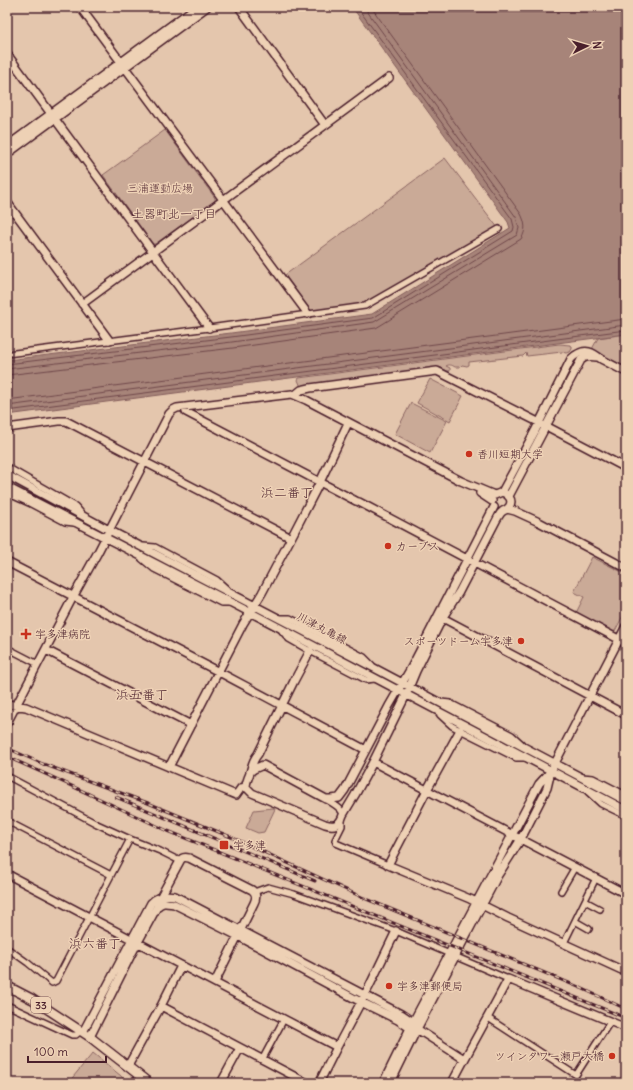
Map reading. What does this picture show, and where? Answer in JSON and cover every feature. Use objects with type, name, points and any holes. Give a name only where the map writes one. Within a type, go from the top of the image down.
[{"type":"main road","name":"33","points":[[7,986],[32,999],[90,1036],[148,1083]]},
{"type":"street","points":[[80,7],[308,314]]},
{"type":"street","points":[[123,65],[196,7]]},
{"type":"street","points":[[7,146],[207,7]]},
{"type":"street","points":[[238,7],[325,125]]},
{"type":"street","points":[[7,54],[209,328]]},
{"type":"street","points":[[82,304],[389,78]]},
{"type":"street","points":[[7,154],[52,116]]},
{"type":"street","points":[[7,202],[109,340]]},
{"type":"street","points":[[7,354],[365,306],[499,229]]},
{"type":"street","points":[[326,799],[339,798],[343,794],[402,682],[497,518],[507,505],[571,359],[581,352],[592,353],[626,372]]},
{"type":"street","points":[[471,562],[496,499],[543,425],[579,363],[585,357],[590,356],[599,358]]},
{"type":"street","points":[[571,359],[579,363]]},
{"type":"street","points":[[294,395],[301,390],[310,388],[437,371],[626,468]]},
{"type":"street","points":[[7,723],[169,414],[177,408],[289,394],[294,395],[461,481],[484,491],[496,499],[498,510],[507,505]]},
{"type":"street","points":[[185,407],[186,412],[623,641]]},
{"type":"street","points":[[7,428],[66,421],[144,463],[291,538]]},
{"type":"street","points":[[169,767],[218,672],[291,538],[348,423]]},
{"type":"street","points":[[7,467],[75,506],[84,516]]},
{"type":"street","name":"川津丸亀線","points":[[7,474],[109,530],[402,682],[626,801]]},
{"type":"street","name":"川津丸亀線","points":[[7,487],[626,810]]},
{"type":"street","points":[[7,493],[65,522],[81,525]]},
{"type":"street","points":[[496,499],[504,493],[507,505],[515,511],[626,568]]},
{"type":"street","points":[[7,562],[366,750]]},
{"type":"street","points":[[310,651],[251,766],[246,781],[246,787],[252,793],[324,824],[334,826],[343,816],[356,795],[373,762],[406,695],[441,616]]},
{"type":"street","points":[[441,616],[453,624],[626,715]]},
{"type":"street","points":[[480,904],[512,834],[539,784],[551,771],[590,696],[623,641],[626,626]]},
{"type":"street","points":[[279,628],[289,639],[310,651],[366,680],[375,679]]},
{"type":"street","points":[[7,648],[38,664]]},
{"type":"street","points":[[46,650],[191,726]]},
{"type":"street","points":[[7,704],[26,707],[236,795],[241,788],[246,787]]},
{"type":"street","points":[[438,712],[452,726],[516,758],[527,758]]},
{"type":"street","points":[[388,865],[460,730]]},
{"type":"street","points":[[258,754],[263,765],[326,799],[343,811],[342,826],[335,840],[336,844],[480,904],[626,972]]},
{"type":"street","points":[[373,762],[626,894]]},
{"type":"street","points":[[250,772],[263,765]]},
{"type":"street","points":[[382,1083],[480,904],[520,839],[547,788],[551,771]]},
{"type":"street","points":[[7,776],[97,824],[180,861]]},
{"type":"street","points":[[579,777],[593,778],[626,795]]},
{"type":"street","points":[[583,788],[601,804],[626,816]]},
{"type":"street","points":[[7,820],[111,875]]},
{"type":"street","points":[[7,948],[52,983],[56,981],[130,839]]},
{"type":"street","points":[[161,900],[180,861],[185,857],[252,890],[256,895],[255,900],[215,982]]},
{"type":"street","points":[[561,891],[574,867]]},
{"type":"street","points":[[7,874],[337,1047]]},
{"type":"street","points":[[564,943],[596,878]]},
{"type":"street","points":[[254,892],[272,887],[396,931],[626,1028]]},
{"type":"street","points":[[90,1036],[151,904],[158,897],[161,900],[174,904],[239,933],[363,999],[401,1014],[413,1026],[464,1059]]},
{"type":"street","points":[[585,901],[600,909]]},
{"type":"street","points":[[575,921],[589,928]]},
{"type":"street","points":[[319,1083],[363,999],[396,931]]},
{"type":"street","points":[[7,1005],[72,1035],[76,1035],[82,1031],[135,941]]},
{"type":"street","points":[[128,1066],[181,966]]},
{"type":"street","points":[[452,1083],[508,979]]},
{"type":"street","points":[[161,1006],[307,1083]]},
{"type":"street","points":[[488,1018],[576,1075],[610,1022]]},
{"type":"street","points":[[262,1060],[284,1019]]},
{"type":"street","points":[[391,1081],[413,1026]]},
{"type":"street","points":[[221,1083],[240,1048]]},
{"type":"street","points":[[378,1083],[386,1075]]},
{"type":"green space","name":"三浦運動広場","points":[[165,130],[215,198],[215,201],[153,244],[103,175]]},
{"type":"green space","points":[[445,158],[498,228],[364,304],[311,311],[285,275]]},
{"type":"green space","points":[[626,334],[626,367],[592,349],[598,338]]},
{"type":"green space","points":[[559,344],[570,345],[572,346],[572,349],[570,352],[566,353],[562,352],[527,356],[526,353],[523,356],[469,362],[469,365],[467,366],[446,366],[450,368],[450,371],[442,368],[436,368],[301,387],[298,380],[299,378]]},
{"type":"green space","points":[[430,379],[463,396],[450,421],[417,403]]},
{"type":"green space","points":[[411,403],[447,421],[430,453],[395,434]]},
{"type":"green space","points":[[592,557],[626,574],[626,610],[615,631],[612,632],[576,613],[584,597],[574,592]]},
{"type":"green space","points":[[275,809],[264,832],[258,833],[246,828],[254,810]]},
{"type":"green space","points":[[93,1053],[121,1076],[127,1083],[68,1083]]},
{"type":"water","points":[[352,7],[626,7],[626,334],[7,415],[7,360],[231,333],[372,314],[510,228],[508,222]]},
{"type":"railway","points":[[7,748],[43,764],[148,803],[231,837],[364,898],[581,988],[626,1009]]},
{"type":"railway","points":[[7,757],[168,831],[626,1018]]},
{"type":"railway","points":[[116,797],[315,881]]},
{"type":"place","name":"香川短期大学","points":[[469,454]]},
{"type":"place","name":"カーブス","points":[[388,546]]},
{"type":"place","name":"宇多津病院","points":[[26,634]]},
{"type":"place","name":"スポーツドーム宇多津","points":[[521,641]]},
{"type":"place","name":"宇多津","points":[[224,845]]},
{"type":"place","name":"宇多津郵便局","points":[[389,986]]},
{"type":"place","name":"ツインタワー瀬戸大橋","points":[[612,1056]]},
{"type":"district","name":"土器町北一丁目","points":[[174,213]]},
{"type":"district","name":"浜二番丁","points":[[287,492]]},
{"type":"district","name":"浜五番丁","points":[[142,694]]},
{"type":"district","name":"浜六番丁","points":[[95,943]]}]
